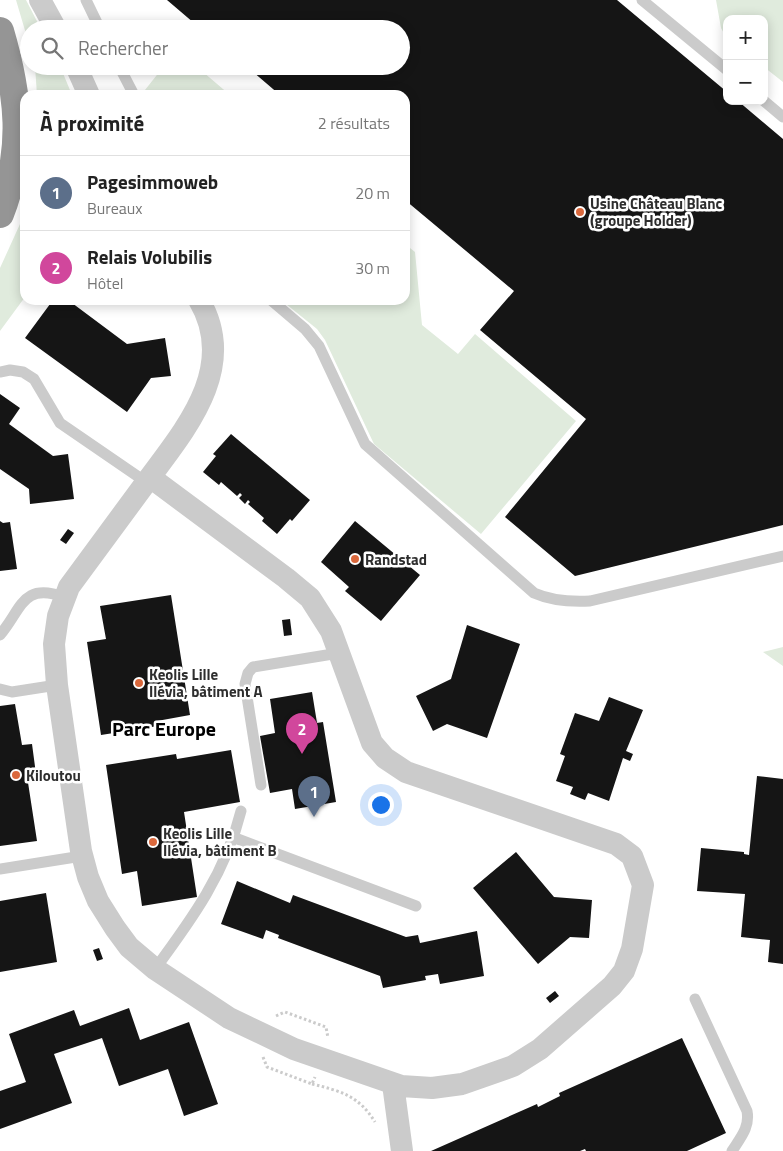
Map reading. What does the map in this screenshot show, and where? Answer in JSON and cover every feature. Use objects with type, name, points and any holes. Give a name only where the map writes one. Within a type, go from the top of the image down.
[{"type":"highway","points":[[0,31],[13,79],[18,120],[15,159],[0,214]]},
{"type":"street","points":[[40,0],[51,20]]},
{"type":"street","points":[[80,75],[87,90]]},
{"type":"street","points":[[148,479],[271,566],[310,598],[326,621],[372,743],[392,764],[406,772],[616,844],[632,856],[643,885],[632,949],[624,971],[612,986],[540,1049],[513,1066],[462,1084],[432,1088],[393,1084],[322,1059],[266,1036],[214,1009],[155,969],[129,947],[110,921],[92,889],[82,856],[57,685],[55,630],[64,597],[84,563],[190,422],[207,386],[211,371],[211,341],[205,310],[202,305]]},
{"type":"street","points":[[393,1084],[402,1151]]},
{"type":"lane","points":[[86,0],[96,20]]},
{"type":"lane","points":[[642,0],[723,67]]},
{"type":"lane","points":[[124,75],[131,90]]},
{"type":"lane","points":[[768,104],[783,117]]},
{"type":"lane","points":[[277,305],[305,329],[319,346],[365,444],[534,593],[544,598],[562,601],[590,601],[783,556]]},
{"type":"lane","points":[[0,372],[10,370],[23,372],[34,379],[60,423],[148,479]]},
{"type":"lane","points":[[0,635],[17,607],[26,598],[38,592],[51,592],[64,597]]},
{"type":"lane","points":[[261,785],[245,684],[248,673],[253,667],[339,653]]},
{"type":"lane","points":[[0,689],[12,692],[57,685]]},
{"type":"lane","points":[[155,969],[202,905],[235,838],[241,811]]},
{"type":"lane","points":[[235,838],[416,906]]},
{"type":"lane","points":[[0,869],[82,856]]},
{"type":"lane","points":[[695,999],[747,1111],[749,1122],[744,1134],[732,1151]]},
{"type":"path","points":[[312,1084],[328,1040],[326,1027],[285,1012],[272,1017],[262,1053],[263,1061],[267,1067],[312,1084],[335,1089],[358,1100],[376,1124]]},
{"type":"green space","points":[[16,0],[26,0],[36,20],[22,20]]},
{"type":"green space","points":[[716,0],[783,0],[783,82],[768,70],[768,15],[723,15],[723,32]]},
{"type":"green space","points":[[36,75],[64,75],[70,90],[37,90]]},
{"type":"green space","points":[[157,75],[207,75],[224,90],[145,90]]},
{"type":"green space","points":[[20,224],[20,304],[0,331],[0,268]]},
{"type":"green space","points":[[410,248],[415,252],[422,325],[458,354],[475,334],[576,421],[481,534],[374,444],[325,340],[317,329],[287,305],[410,305]]},
{"type":"green space","points":[[783,647],[783,666],[763,652]]},
{"type":"building","name":"Usine Château Blanc (groupe Holder)","points":[[167,0],[617,0],[723,89],[723,105],[743,105],[783,139],[783,525],[575,576],[505,517],[586,419],[480,330],[514,291],[410,204],[410,90],[274,90],[257,75],[410,75],[410,20],[190,20]]},
{"type":"building","points":[[49,305],[75,305],[127,344],[165,338],[171,376],[151,378],[127,412],[25,338]]},
{"type":"building","points":[[0,394],[20,408],[9,424],[53,456],[68,454],[74,499],[30,504],[29,489],[0,469]]},
{"type":"building","points":[[231,434],[310,500],[292,521],[290,519],[277,534],[262,521],[264,518],[248,504],[250,502],[248,500],[245,504],[239,498],[242,495],[240,493],[237,496],[221,482],[219,485],[203,472],[216,456],[213,454]]},
{"type":"building","points":[[0,521],[3,523],[10,522],[17,569],[0,571]]},
{"type":"building","points":[[355,521],[420,575],[381,621],[345,591],[349,587],[321,562]]},
{"type":"building","points":[[68,529],[74,533],[66,544],[60,540]]},
{"type":"building","name":"Keolis Lille Ilévia, bâtiment A","points":[[171,595],[190,715],[157,721],[158,726],[101,735],[87,642],[106,639],[100,606]]},
{"type":"building","points":[[290,619],[292,635],[284,636],[282,620]]},
{"type":"building","points":[[467,625],[520,644],[487,738],[447,724],[433,731],[416,696],[451,679]]},
{"type":"building","points":[[312,692],[317,723],[323,722],[336,802],[295,809],[292,789],[270,793],[260,736],[275,733],[270,699]]},
{"type":"building","points":[[609,697],[643,710],[626,751],[633,754],[630,761],[623,758],[609,801],[588,793],[585,800],[570,794],[573,787],[556,781],[565,756],[560,754],[575,713],[599,721]]},
{"type":"building","name":"Kiloutou","points":[[15,704],[22,745],[32,744],[36,774],[27,776],[37,841],[0,846],[0,706]]},
{"type":"building","name":"Keolis Lille Ilévia, bâtiment B","points":[[231,750],[240,802],[184,812],[197,897],[142,906],[137,871],[122,874],[106,765],[176,754],[177,759]]},
{"type":"building","points":[[757,776],[783,779],[783,964],[768,962],[770,940],[741,937],[745,894],[697,891],[701,848],[744,852],[744,854],[749,855]]},
{"type":"building","points":[[516,852],[554,897],[592,900],[589,938],[570,937],[538,964],[473,888]]},
{"type":"building","points":[[237,881],[290,903],[293,895],[406,937],[418,935],[420,943],[477,931],[484,976],[440,984],[438,974],[425,976],[426,980],[383,988],[380,976],[278,938],[279,935],[266,930],[263,939],[221,924]]},
{"type":"building","points":[[46,893],[57,962],[0,972],[0,901]]},
{"type":"building","points":[[99,948],[103,959],[97,961],[93,950]]},
{"type":"building","points":[[555,991],[559,996],[550,1003],[546,998]]},
{"type":"building","points":[[129,1008],[140,1040],[189,1022],[218,1104],[184,1116],[168,1069],[119,1086],[102,1038],[54,1054],[72,1103],[0,1129],[0,1091],[26,1082],[9,1034],[74,1010],[80,1026]]},
{"type":"building","points":[[682,1038],[726,1133],[687,1151],[586,1151],[585,1149],[580,1151],[431,1151],[537,1104],[538,1107],[560,1096],[559,1093]]},
{"type":"place","name":"Usine Château Blanc (groupe Holder)","points":[[580,212]]},
{"type":"place","name":"Randstad","points":[[355,559]]},
{"type":"place","name":"Keolis Lille Ilévia, bâtiment A","points":[[139,683]]},
{"type":"place","name":"Relais Volubilis","points":[[302,754]]},
{"type":"place","name":"Kiloutou","points":[[16,775]]},
{"type":"place","name":"Pagesimmoweb","points":[[314,817]]},
{"type":"place","name":"Keolis Lille Ilévia, bâtiment B","points":[[153,842]]},
{"type":"district","name":"Parc Europe","points":[[164,728]]}]
